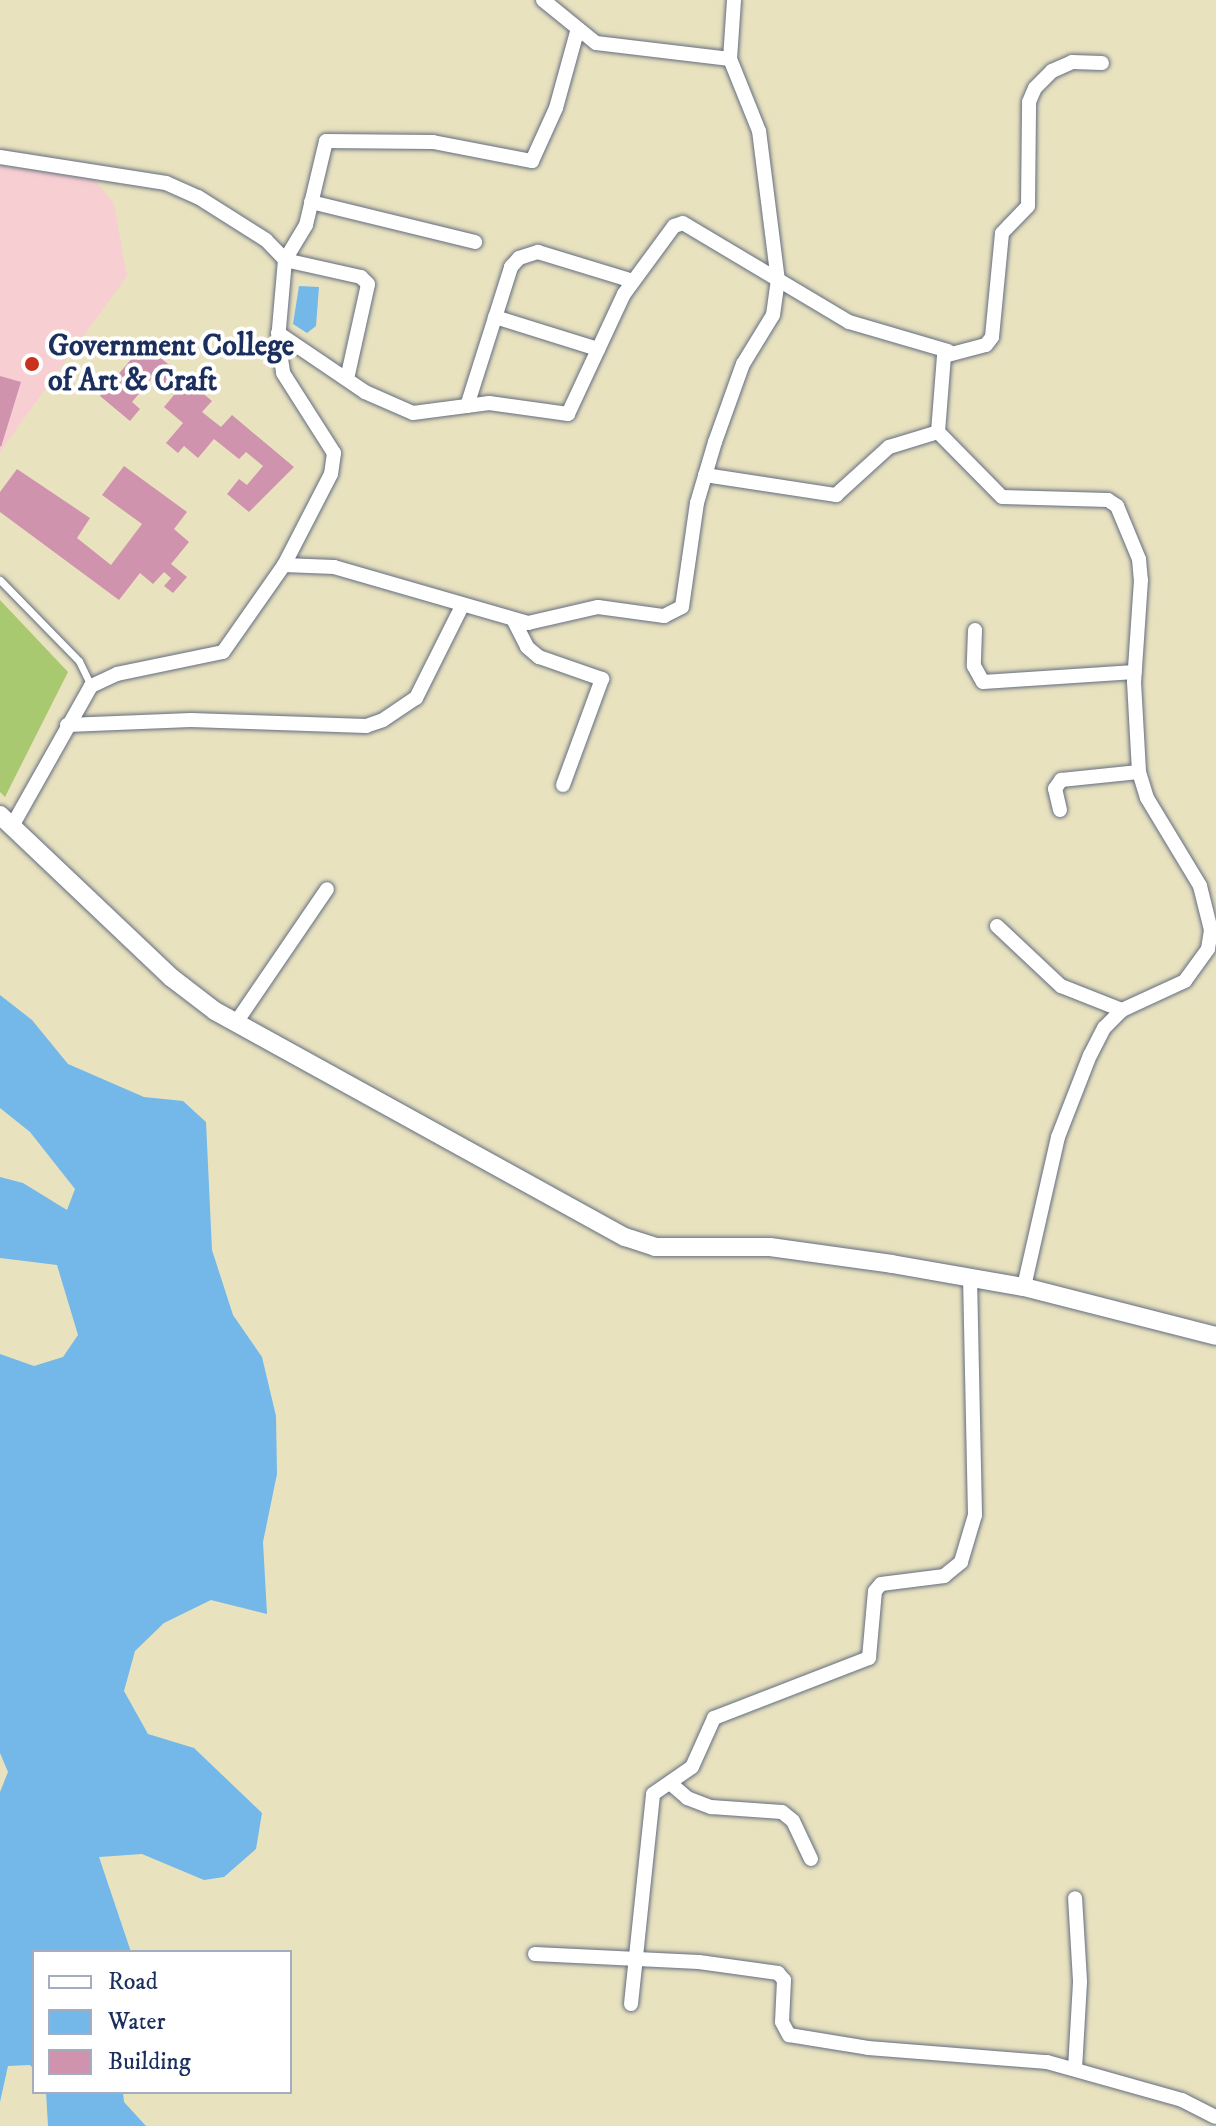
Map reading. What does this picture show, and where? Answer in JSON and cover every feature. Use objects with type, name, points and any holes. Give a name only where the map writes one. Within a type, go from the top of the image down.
[{"type":"street","points":[[543,0],[577,32],[613,47],[730,59]]},
{"type":"street","points":[[284,565],[334,567],[528,623],[598,607],[674,615],[682,607],[685,561],[705,475],[729,396],[773,315],[778,281],[759,131],[730,59],[734,0]]},
{"type":"street","points":[[577,32],[556,108],[532,161],[433,142],[333,140],[322,147],[306,225],[285,260],[278,333],[283,373],[290,390],[334,453],[331,474],[284,565],[223,652],[117,674],[91,686],[6,820],[172,978],[235,1024],[625,1237],[683,1250],[770,1247],[1024,1287],[1216,1336]]},
{"type":"street","points":[[278,333],[347,379],[413,413],[489,403],[568,414],[633,281],[683,223],[849,322],[948,351],[986,345],[992,337],[1002,233],[1028,206],[1029,102],[1035,88],[1052,71],[1072,62],[1102,63]]},
{"type":"street","points":[[0,157],[166,183],[241,222],[285,260],[361,277],[368,284],[347,379]]},
{"type":"street","points":[[311,202],[475,242]]},
{"type":"street","points":[[467,406],[511,267],[527,253],[633,281]]},
{"type":"street","points":[[495,317],[598,349]]},
{"type":"street","points":[[938,432],[948,351]]},
{"type":"street","points":[[705,475],[836,495],[889,447],[938,432]]},
{"type":"street","points":[[938,432],[1002,497],[1108,500],[1117,506],[1139,559],[1135,672],[1139,772],[1147,798],[1200,886],[1211,930],[1208,949],[1185,981],[1122,1010],[1090,1055],[1058,1137],[1024,1287]]},
{"type":"street","points":[[67,725],[191,720],[366,726],[383,720],[416,698],[462,606]]},
{"type":"street","points":[[514,621],[527,647],[539,657],[602,679],[563,785]]},
{"type":"street","points":[[975,630],[974,666],[983,682],[1135,672]]},
{"type":"street","points":[[1060,810],[1055,789],[1061,780],[1139,772]]},
{"type":"street","points":[[235,1024],[327,889]]},
{"type":"street","points":[[997,926],[1061,986],[1122,1010]]},
{"type":"street","points":[[631,2004],[648,1800],[692,1767],[714,1718],[869,1658],[875,1591],[881,1584],[944,1576],[961,1562],[975,1515],[970,1278]]},
{"type":"street","points":[[670,1783],[687,1798],[711,1807],[782,1812],[793,1821],[811,1859]]},
{"type":"street","points":[[1075,1898],[1080,1981],[1075,2069]]},
{"type":"street","points":[[535,1954],[636,1957],[783,1975],[782,2022],[789,2035],[868,2048],[999,2056],[1075,2069],[1182,2100],[1216,2116],[1210,2126]]},
{"type":"lane","points":[[0,580],[79,661],[91,686]]},
{"type":"shaded area","name":"Government College of Art & Craft","points":[[0,165],[95,180],[114,204],[127,276],[0,452]]},
{"type":"green space","points":[[0,600],[68,672],[5,797],[0,792]]},
{"type":"water","points":[[299,286],[319,287],[316,326],[307,333],[293,324]]},
{"type":"water","points":[[0,995],[32,1020],[68,1064],[144,1097],[183,1101],[206,1122],[212,1250],[233,1315],[262,1357],[276,1416],[277,1474],[263,1542],[267,1614],[211,1600],[164,1623],[135,1651],[124,1691],[148,1734],[194,1748],[262,1813],[256,1849],[224,1877],[204,1880],[142,1854],[99,1857],[130,1950],[32,1950],[32,2067],[8,2066],[0,2102],[0,1792],[8,1772],[0,1753],[0,1354],[34,1366],[63,1357],[78,1335],[57,1265],[0,1258],[0,1177],[23,1183],[67,1210],[75,1189],[30,1132],[0,1108]]},
{"type":"water","points":[[46,2094],[123,2094],[124,2102],[146,2126],[48,2126]]},
{"type":"building","points":[[144,344],[212,401],[202,412],[221,427],[232,415],[294,467],[249,512],[227,494],[239,479],[247,485],[263,466],[246,452],[239,459],[214,439],[198,458],[184,446],[178,453],[166,443],[183,423],[164,407],[174,395],[152,378],[132,402],[140,409],[130,421],[100,396]]},
{"type":"building","points":[[0,376],[21,382],[1,447],[0,446]]},
{"type":"building","points":[[124,466],[187,512],[174,529],[189,542],[171,564],[187,577],[173,593],[164,586],[171,578],[164,572],[153,584],[140,573],[119,600],[0,512],[0,492],[17,469],[90,518],[77,538],[111,565],[142,524],[102,495]]},
{"type":"place","name":"Government College of Art & Craft","points":[[32,364]]}]
